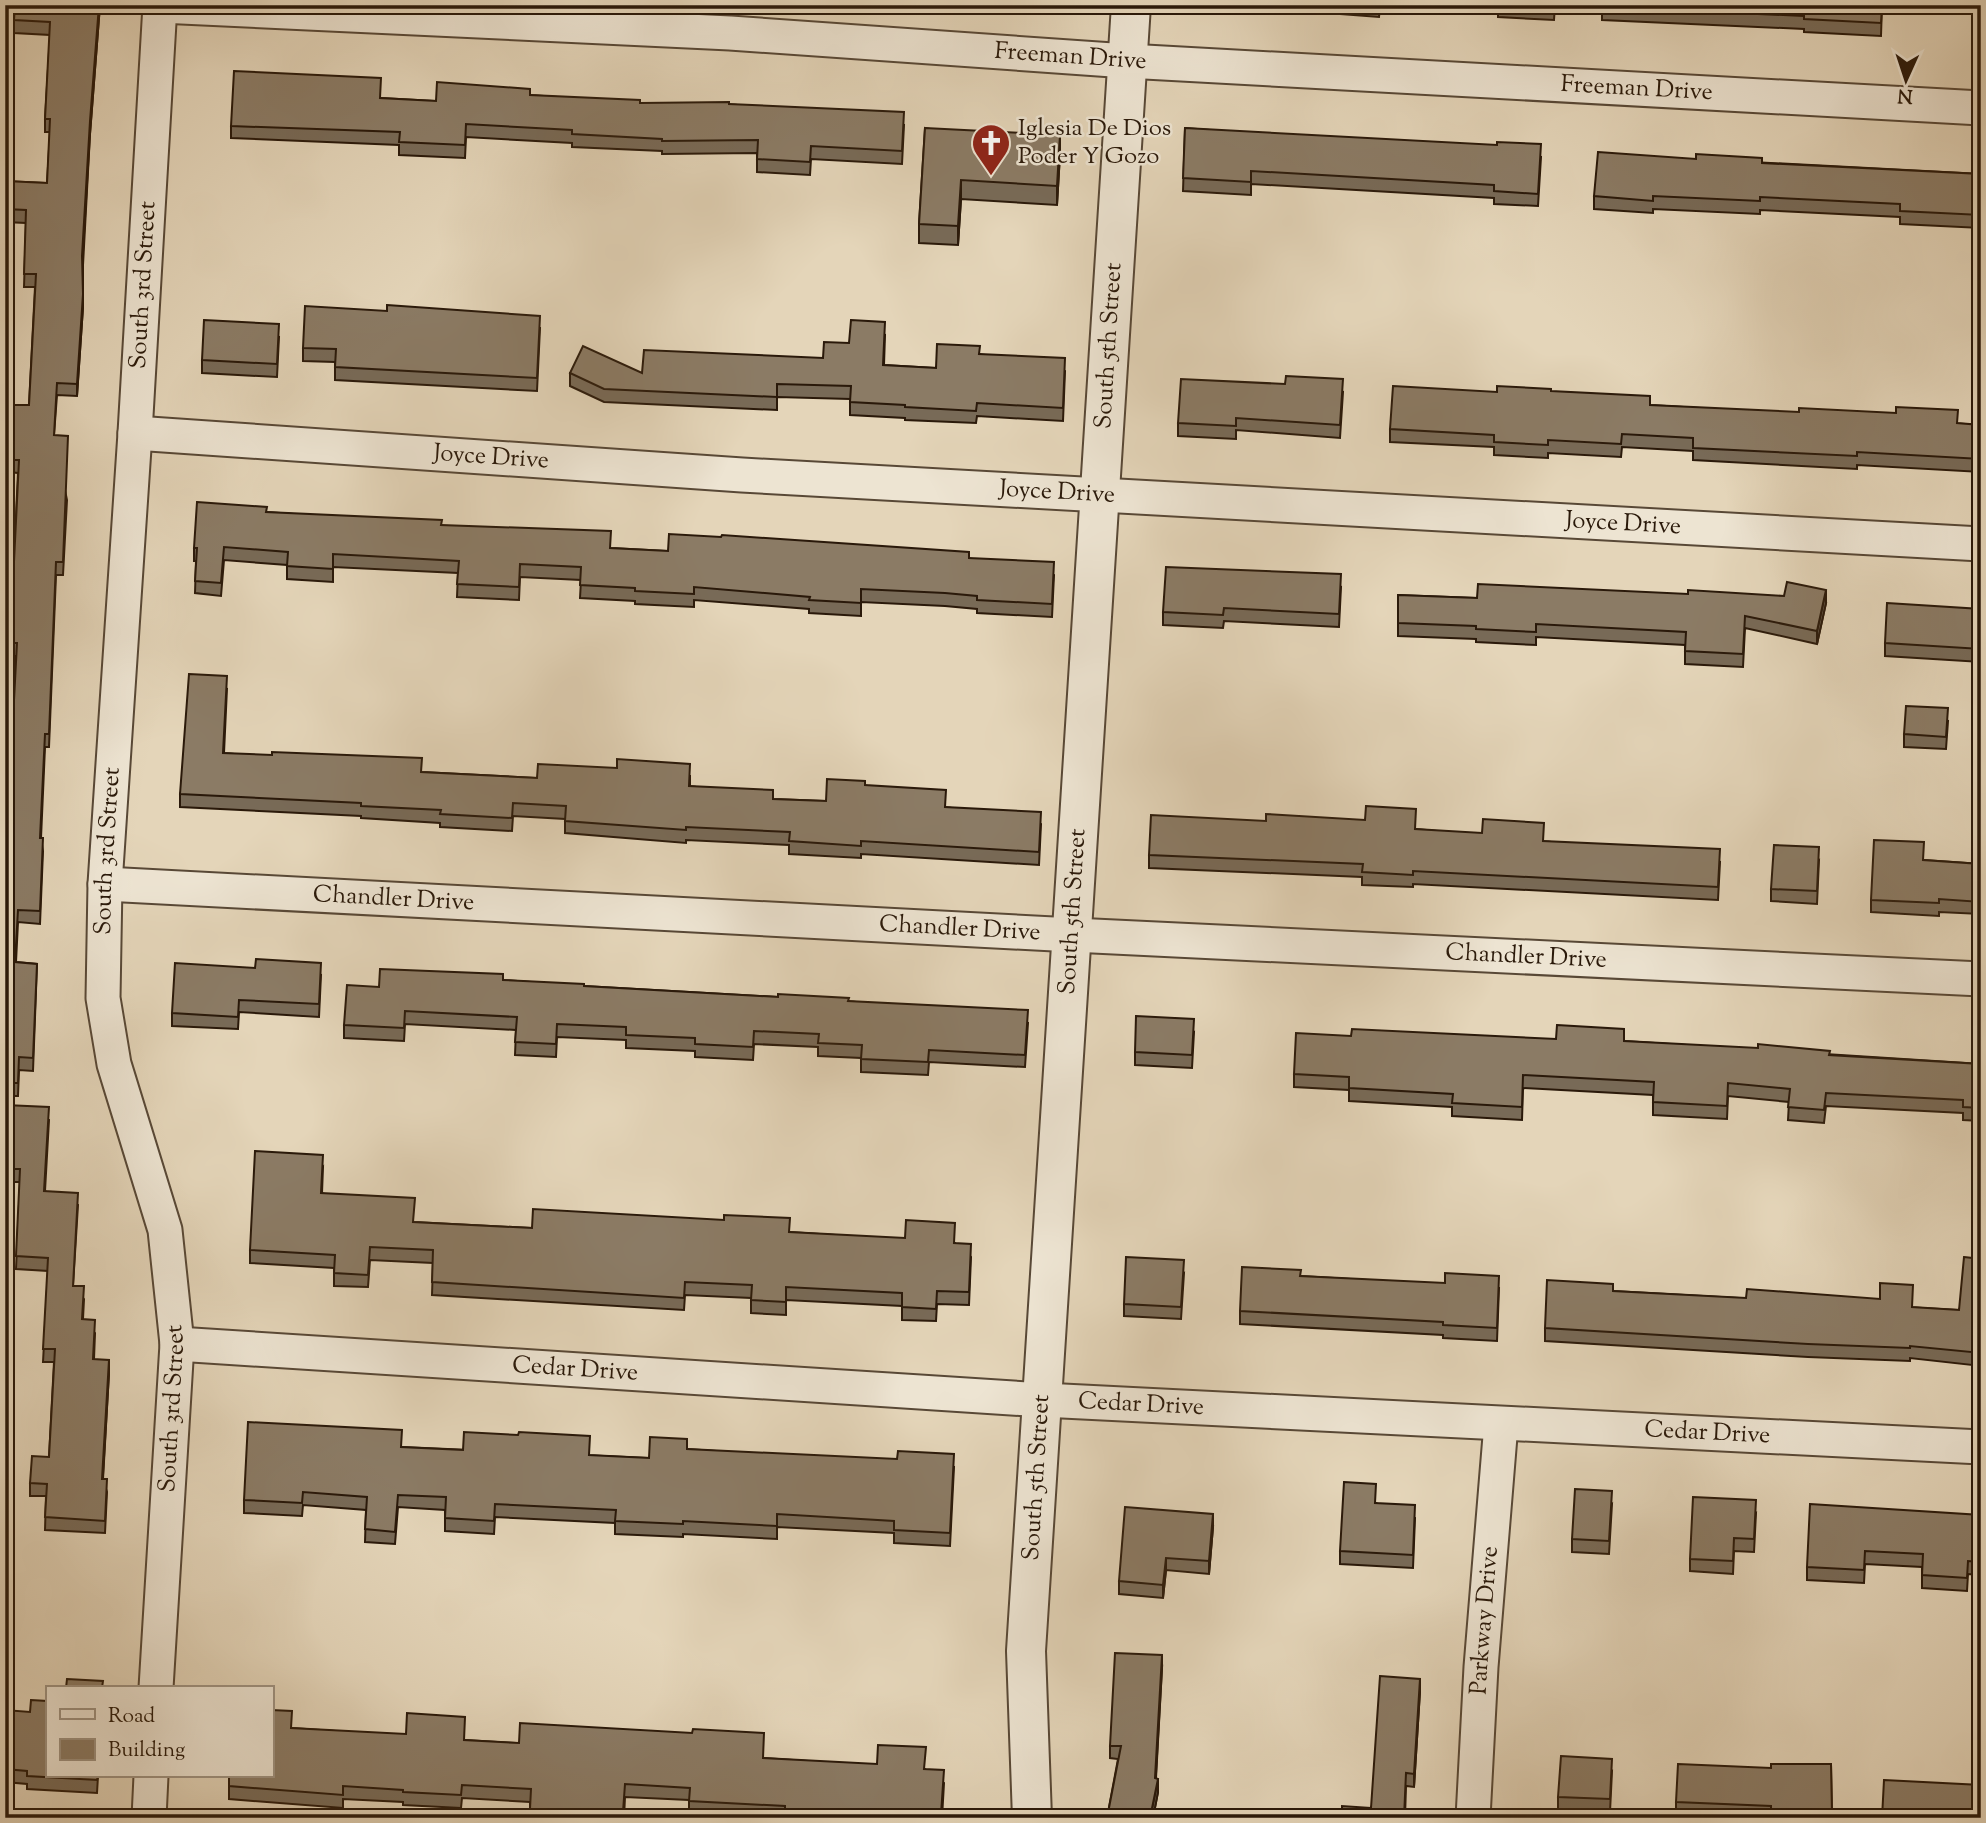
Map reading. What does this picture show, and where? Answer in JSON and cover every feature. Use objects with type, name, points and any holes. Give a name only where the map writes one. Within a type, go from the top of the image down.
[{"type":"street","name":"South 5th Street","points":[[1032,1818],[1026,1651],[1131,5]]},
{"type":"street","name":"Freeman Drive","points":[[160,6],[730,33],[1127,61],[1981,108]]},
{"type":"street","name":"South 3rd Street","points":[[156,1686],[177,1344],[165,1230],[114,1064],[103,998],[105,884],[160,6]]},
{"type":"street","name":"Joyce Drive","points":[[135,433],[742,475],[1981,544]]},
{"type":"street","name":"Chandler Drive","points":[[105,884],[1981,979]]},
{"type":"street","name":"Cedar Drive","points":[[177,1344],[1043,1400],[1981,1447]]},
{"type":"street","name":"Parkway Drive","points":[[1472,1818],[1481,1667],[1501,1424]]},
{"type":"street","points":[[149,1818],[151,1778]]},
{"type":"building","points":[[15,5],[99,5],[82,256],[83,294],[77,384],[57,383],[54,435],[68,436],[63,562],[56,562],[49,734],[45,734],[40,911],[18,910],[15,962],[37,964],[33,1058],[19,1057],[18,1083],[5,1083],[5,756],[11,757],[17,643],[5,643],[5,601],[12,602],[19,460],[8,460],[11,405],[29,405],[36,274],[24,274],[26,210],[5,209],[5,181],[47,183],[50,119],[45,119],[50,22],[14,20]]},
{"type":"building","points":[[1602,5],[1882,5],[1881,23]]},
{"type":"building","points":[[234,71],[381,78],[380,98],[436,101],[437,82],[530,89],[530,95],[640,100],[640,103],[729,102],[904,112],[902,151],[811,146],[810,162],[757,159],[758,140],[662,141],[572,134],[572,130],[466,124],[465,145],[399,142],[400,132],[231,126]]},
{"type":"building","name":"Iglesia De Dios Poder Y Gozo","points":[[925,128],[1060,135],[1057,186],[961,180],[958,226],[919,224]]},
{"type":"building","points":[[1185,128],[1497,145],[1497,142],[1541,144],[1538,194],[1494,191],[1494,185],[1251,171],[1251,182],[1183,178]]},
{"type":"building","points":[[1598,152],[1696,159],[1696,154],[1762,158],[1762,163],[1981,174],[1981,215],[1900,211],[1900,204],[1760,197],[1760,201],[1653,196],[1653,201],[1594,196]]},
{"type":"building","points":[[387,305],[540,316],[537,378],[335,367],[336,349],[303,348],[305,306],[387,311]]},
{"type":"building","points":[[204,320],[279,324],[277,364],[202,360]]},
{"type":"building","points":[[851,320],[885,322],[883,365],[936,368],[937,344],[980,346],[979,354],[1065,358],[1063,408],[977,403],[976,411],[850,402],[851,386],[777,384],[777,397],[604,389],[570,373],[583,346],[642,373],[644,350],[823,358],[824,342],[849,343]]},
{"type":"building","points":[[1286,376],[1343,379],[1340,425],[1236,418],[1236,426],[1178,423],[1181,379],[1285,384]]},
{"type":"building","points":[[1393,386],[1497,392],[1497,386],[1551,389],[1650,396],[1650,405],[1799,412],[1799,408],[1896,413],[1896,407],[1958,410],[1957,423],[1981,425],[1981,459],[1857,452],[1857,456],[1693,448],[1693,438],[1622,434],[1621,444],[1548,440],[1548,445],[1494,442],[1494,435],[1390,429]]},
{"type":"building","points":[[197,502],[267,507],[266,512],[442,520],[441,525],[611,531],[610,548],[668,551],[669,534],[722,535],[969,552],[969,558],[1054,562],[1052,604],[977,600],[977,596],[945,593],[861,589],[861,603],[694,587],[694,594],[635,591],[635,588],[580,585],[581,567],[520,564],[519,587],[457,584],[459,561],[333,554],[333,569],[287,566],[288,552],[224,547],[221,583],[195,581]]},
{"type":"building","points":[[1166,567],[1341,574],[1339,614],[1224,608],[1223,615],[1163,612]]},
{"type":"building","points":[[1787,582],[1826,590],[1817,631],[1745,616],[1743,654],[1685,651],[1686,632],[1536,624],[1536,632],[1398,623],[1398,595],[1477,598],[1478,584],[1688,594],[1688,590],[1784,596]]},
{"type":"building","points":[[1887,603],[1981,609],[1981,649],[1885,643]]},
{"type":"building","points":[[189,674],[227,676],[223,753],[272,755],[272,752],[422,758],[421,772],[537,778],[538,764],[617,768],[617,759],[690,764],[689,786],[773,790],[773,799],[826,801],[827,779],[865,781],[865,785],[946,790],[945,807],[1041,812],[1039,852],[861,841],[861,846],[789,841],[790,832],[686,827],[686,830],[565,821],[566,806],[513,803],[512,818],[440,814],[441,810],[361,806],[361,803],[180,794]]},
{"type":"building","points":[[1906,706],[1948,708],[1946,737],[1904,734]]},
{"type":"building","points":[[1366,806],[1416,809],[1415,829],[1482,833],[1483,819],[1544,823],[1543,841],[1720,849],[1718,887],[1413,871],[1413,875],[1362,872],[1363,864],[1149,855],[1151,815],[1266,821],[1266,814],[1365,820]]},
{"type":"building","points":[[1874,840],[1924,842],[1923,860],[1981,864],[1981,902],[1939,899],[1939,903],[1871,900]]},
{"type":"building","points":[[1774,845],[1819,847],[1817,891],[1771,889]]},
{"type":"building","points":[[256,959],[321,963],[319,1004],[239,1000],[238,1017],[172,1013],[175,963],[255,968]]},
{"type":"building","points":[[380,969],[503,974],[503,980],[584,986],[778,997],[778,994],[849,998],[848,1001],[1028,1010],[1025,1055],[929,1050],[928,1062],[861,1059],[862,1045],[818,1043],[819,1034],[754,1031],[753,1047],[695,1044],[695,1038],[626,1035],[626,1027],[557,1024],[556,1044],[515,1042],[517,1017],[405,1011],[404,1028],[344,1025],[347,985],[379,987]]},
{"type":"building","points":[[1136,1016],[1194,1019],[1192,1055],[1135,1052]]},
{"type":"building","points":[[1557,1025],[1624,1029],[1624,1041],[1758,1048],[1758,1044],[1830,1051],[1829,1055],[1981,1064],[1981,1108],[1963,1107],[1963,1100],[1826,1093],[1824,1110],[1788,1107],[1790,1089],[1728,1083],[1727,1106],[1653,1102],[1654,1082],[1523,1075],[1522,1107],[1452,1103],[1453,1094],[1349,1088],[1349,1077],[1294,1074],[1296,1033],[1351,1036],[1352,1029],[1556,1039]]},
{"type":"building","points":[[5,1105],[49,1107],[44,1191],[78,1193],[73,1286],[84,1286],[82,1319],[95,1320],[93,1359],[109,1360],[102,1479],[107,1479],[105,1521],[45,1517],[47,1484],[30,1483],[32,1456],[49,1457],[55,1349],[43,1349],[48,1258],[16,1256],[20,1169],[5,1169]]},
{"type":"building","points":[[255,1151],[323,1155],[321,1193],[415,1198],[413,1222],[532,1228],[533,1209],[724,1220],[724,1215],[790,1218],[789,1232],[905,1238],[906,1220],[955,1223],[954,1243],[971,1244],[969,1292],[937,1291],[936,1309],[902,1307],[902,1293],[786,1287],[786,1302],[751,1300],[752,1285],[685,1282],[684,1298],[432,1282],[433,1250],[370,1247],[368,1275],[334,1273],[335,1255],[250,1250]]},
{"type":"building","points":[[1126,1257],[1184,1260],[1181,1307],[1124,1304]]},
{"type":"building","points":[[1964,1257],[1981,1259],[1981,1353],[1910,1346],[1808,1344],[1545,1328],[1547,1280],[1613,1284],[1613,1291],[1746,1298],[1747,1289],[1880,1299],[1880,1283],[1913,1285],[1912,1307],[1959,1310]]},
{"type":"building","points":[[1242,1267],[1301,1270],[1300,1276],[1445,1283],[1445,1273],[1499,1276],[1497,1328],[1443,1325],[1443,1322],[1240,1311]]},
{"type":"building","points":[[248,1422],[402,1430],[401,1447],[463,1450],[464,1432],[518,1435],[519,1432],[590,1436],[589,1455],[649,1458],[650,1437],[687,1439],[687,1449],[897,1459],[898,1451],[954,1454],[950,1533],[894,1530],[894,1521],[777,1514],[777,1526],[615,1521],[616,1510],[495,1504],[494,1521],[445,1518],[446,1497],[398,1495],[395,1532],[365,1529],[367,1497],[303,1492],[302,1503],[244,1500]]},
{"type":"building","points":[[1344,1482],[1376,1484],[1375,1503],[1415,1505],[1413,1555],[1340,1551]]},
{"type":"building","points":[[1575,1489],[1612,1491],[1609,1541],[1572,1539]]},
{"type":"building","points":[[1693,1497],[1756,1500],[1754,1539],[1734,1538],[1733,1561],[1690,1559]]},
{"type":"building","points":[[1810,1504],[1981,1515],[1981,1562],[1968,1561],[1967,1578],[1922,1575],[1923,1554],[1865,1551],[1864,1570],[1807,1567]]},
{"type":"building","points":[[1125,1507],[1213,1514],[1209,1561],[1166,1558],[1163,1585],[1119,1581]]},
{"type":"building","points":[[1115,1653],[1162,1655],[1155,1778],[1158,1779],[1150,1818],[1107,1818],[1121,1746],[1110,1746]]},
{"type":"building","points":[[1380,1676],[1420,1679],[1414,1774],[1406,1773],[1404,1818],[1342,1818],[1342,1806],[1371,1808]]},
{"type":"building","points":[[67,1679],[103,1681],[102,1686],[66,1686]]},
{"type":"building","points":[[31,1700],[46,1701],[46,1777],[27,1776],[27,1771],[5,1769],[5,1710],[30,1712]]},
{"type":"building","points":[[273,1710],[292,1711],[291,1728],[406,1734],[407,1713],[465,1717],[464,1740],[519,1743],[520,1723],[692,1733],[693,1729],[764,1733],[763,1758],[877,1764],[878,1745],[926,1747],[924,1769],[944,1770],[941,1814],[910,1812],[910,1818],[819,1818],[819,1811],[785,1810],[785,1806],[689,1801],[690,1788],[625,1784],[623,1812],[530,1809],[531,1789],[462,1785],[461,1795],[343,1786],[343,1795],[229,1786],[229,1778],[273,1778]]},
{"type":"building","points":[[1561,1756],[1612,1759],[1610,1799],[1558,1797]]},
{"type":"building","points":[[1678,1764],[1771,1768],[1771,1764],[1831,1764],[1832,1814],[1771,1814],[1771,1806],[1676,1802]]},
{"type":"building","points":[[62,1778],[98,1778],[97,1780]]},
{"type":"building","points":[[1884,1780],[1981,1785],[1981,1818],[1882,1818]]},
{"type":"place","name":"Iglesia De Dios Poder Y Gozo","points":[[991,177]]}]
